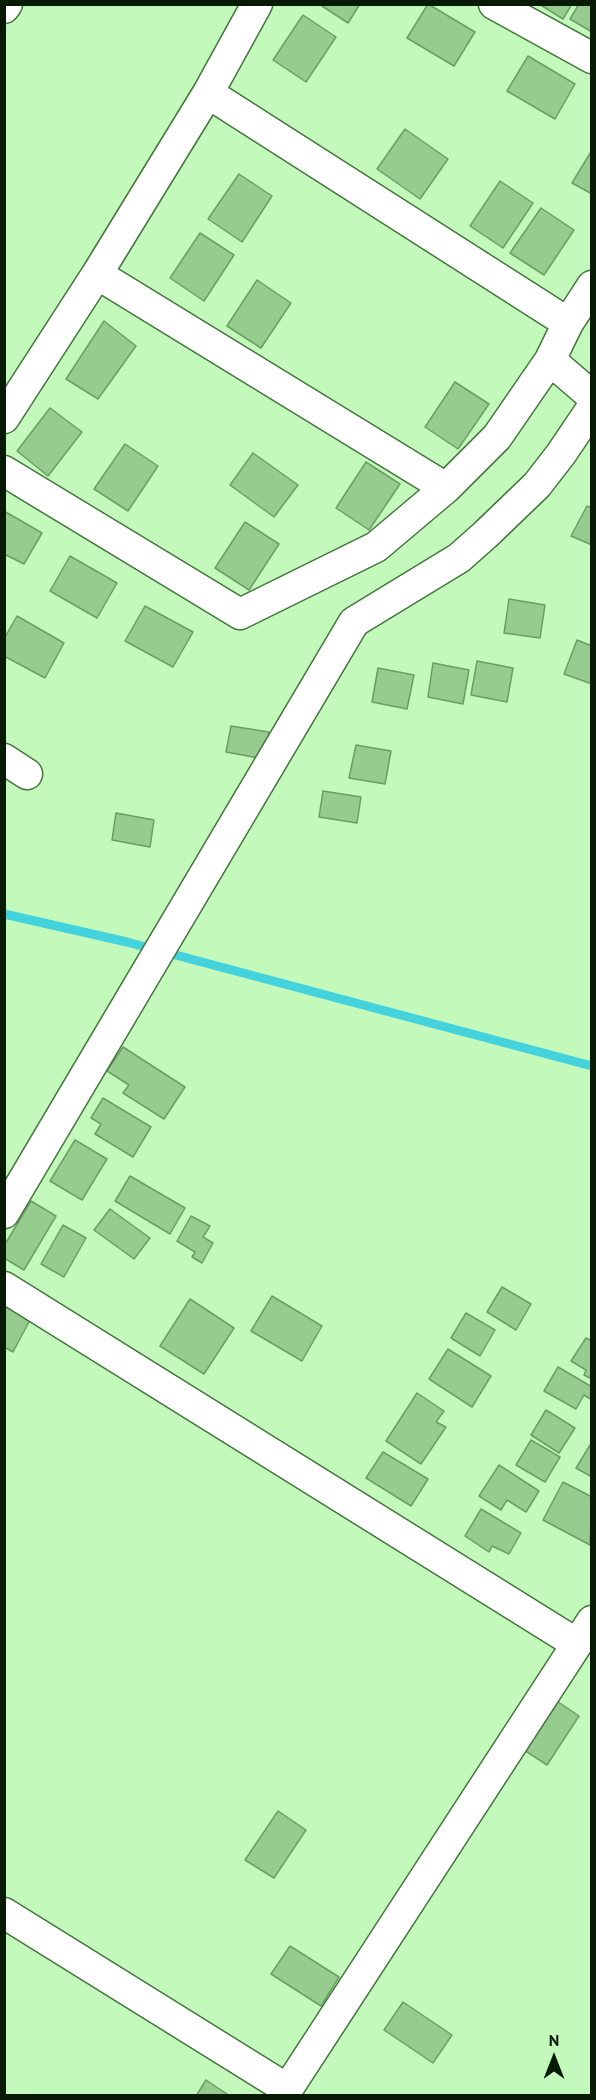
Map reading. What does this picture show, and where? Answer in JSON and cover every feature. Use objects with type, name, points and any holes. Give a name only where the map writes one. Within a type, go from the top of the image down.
[{"type":"street","points":[[4,418],[97,274],[207,93],[257,4]]},
{"type":"street","points":[[494,4],[591,58]]},
{"type":"street","points":[[207,93],[568,323]]},
{"type":"street","points":[[97,274],[446,488]]},
{"type":"street","points":[[4,471],[240,614],[376,547],[446,488],[497,437],[550,360],[568,323],[591,286]]},
{"type":"street","points":[[550,360],[591,396]]},
{"type":"street","points":[[4,1213],[354,622],[459,558],[485,535],[537,485],[561,454],[591,408]]},
{"type":"street","points":[[4,1287],[584,1632],[285,2092],[4,1913]]},
{"type":"building","points":[[319,4],[360,4],[348,23]]},
{"type":"building","points":[[428,4],[475,32],[454,66],[407,38]]},
{"type":"building","points":[[539,4],[572,4],[563,19]]},
{"type":"building","points":[[579,4],[592,4],[592,32],[570,19]]},
{"type":"building","points":[[303,15],[336,37],[306,82],[273,60]]},
{"type":"building","points":[[528,56],[575,84],[555,119],[507,91]]},
{"type":"building","points":[[405,129],[448,159],[420,199],[377,169]]},
{"type":"building","points":[[592,150],[592,194],[572,183]]},
{"type":"building","points":[[239,174],[272,196],[242,242],[208,219]]},
{"type":"building","points":[[500,181],[533,203],[503,248],[470,226]]},
{"type":"building","points":[[541,208],[574,230],[544,275],[510,253]]},
{"type":"building","points":[[200,233],[234,255],[204,301],[170,278]]},
{"type":"building","points":[[257,280],[291,303],[261,348],[227,326]]},
{"type":"building","points":[[104,321],[136,346],[98,399],[66,379]]},
{"type":"building","points":[[455,382],[489,404],[458,449],[425,427]]},
{"type":"building","points":[[50,408],[82,432],[48,476],[17,451]]},
{"type":"building","points":[[125,444],[158,466],[128,511],[94,489]]},
{"type":"building","points":[[253,453],[298,485],[274,517],[230,485]]},
{"type":"building","points":[[366,462],[400,484],[369,530],[336,508]]},
{"type":"building","points":[[587,506],[592,508],[592,545],[571,536]]},
{"type":"building","points":[[4,511],[42,533],[24,564],[4,554]]},
{"type":"building","points":[[245,522],[279,544],[249,590],[215,568]]},
{"type":"building","points":[[70,556],[117,583],[97,618],[50,591]]},
{"type":"building","points":[[509,599],[545,605],[540,638],[504,633]]},
{"type":"building","points":[[145,606],[193,632],[173,667],[125,641]]},
{"type":"building","points":[[17,616],[64,643],[45,678],[4,656],[4,639]]},
{"type":"building","points":[[577,640],[592,646],[592,684],[564,674]]},
{"type":"building","points":[[477,661],[513,668],[507,702],[471,695]]},
{"type":"building","points":[[433,663],[469,670],[463,704],[428,697]]},
{"type":"building","points":[[378,668],[414,675],[407,709],[372,702]]},
{"type":"building","points":[[231,726],[269,732],[264,759],[226,752]]},
{"type":"building","points":[[356,745],[391,751],[385,784],[349,778]]},
{"type":"building","points":[[323,791],[361,797],[357,823],[319,817]]},
{"type":"building","points":[[116,813],[154,820],[150,847],[112,840]]},
{"type":"building","points":[[123,1047],[185,1087],[164,1119],[123,1093],[129,1085],[107,1071]]},
{"type":"building","points":[[103,1098],[151,1127],[133,1157],[95,1134],[101,1124],[91,1118]]},
{"type":"building","points":[[75,1140],[107,1159],[82,1200],[50,1181]]},
{"type":"building","points":[[130,1176],[185,1208],[170,1234],[115,1201]]},
{"type":"building","points":[[31,1201],[56,1216],[24,1270],[4,1258],[4,1246]]},
{"type":"building","points":[[110,1209],[150,1238],[134,1259],[94,1230]]},
{"type":"building","points":[[191,1216],[210,1226],[203,1237],[213,1243],[202,1263],[192,1257],[195,1252],[177,1241]]},
{"type":"building","points":[[63,1225],[86,1238],[64,1277],[41,1264]]},
{"type":"building","points":[[502,1287],[531,1304],[516,1330],[487,1312]]},
{"type":"building","points":[[272,1296],[322,1326],[302,1361],[251,1331]]},
{"type":"building","points":[[190,1299],[234,1328],[204,1374],[160,1346]]},
{"type":"building","points":[[4,1306],[30,1320],[13,1352],[4,1347]]},
{"type":"building","points":[[466,1313],[495,1330],[480,1356],[451,1338]]},
{"type":"building","points":[[586,1338],[592,1341],[592,1379],[584,1375],[586,1370],[571,1361]]},
{"type":"building","points":[[448,1349],[491,1376],[472,1407],[429,1379]]},
{"type":"building","points":[[558,1367],[592,1387],[592,1400],[584,1395],[576,1409],[544,1391]]},
{"type":"building","points":[[417,1393],[444,1411],[436,1422],[446,1427],[421,1464],[386,1441]]},
{"type":"building","points":[[546,1410],[575,1428],[559,1453],[531,1435]]},
{"type":"building","points":[[531,1440],[560,1457],[545,1482],[516,1465]]},
{"type":"building","points":[[592,1442],[592,1477],[576,1468]]},
{"type":"building","points":[[383,1452],[428,1479],[411,1506],[366,1478]]},
{"type":"building","points":[[499,1465],[539,1491],[526,1512],[507,1500],[501,1510],[479,1496]]},
{"type":"building","points":[[563,1482],[592,1497],[590,1545],[543,1520]]},
{"type":"building","points":[[481,1509],[521,1533],[509,1554],[492,1546],[489,1552],[465,1536]]},
{"type":"building","points":[[551,1697],[579,1716],[547,1765],[518,1746]]},
{"type":"building","points":[[278,1811],[306,1830],[274,1878],[245,1860]]},
{"type":"building","points":[[290,1946],[339,1977],[321,2006],[271,1974]]},
{"type":"building","points":[[403,2002],[452,2035],[433,2063],[384,2030]]},
{"type":"building","points":[[206,2080],[230,2096],[196,2096]]},
{"type":"waterway","points":[[4,914],[127,942],[592,1066]]}]
